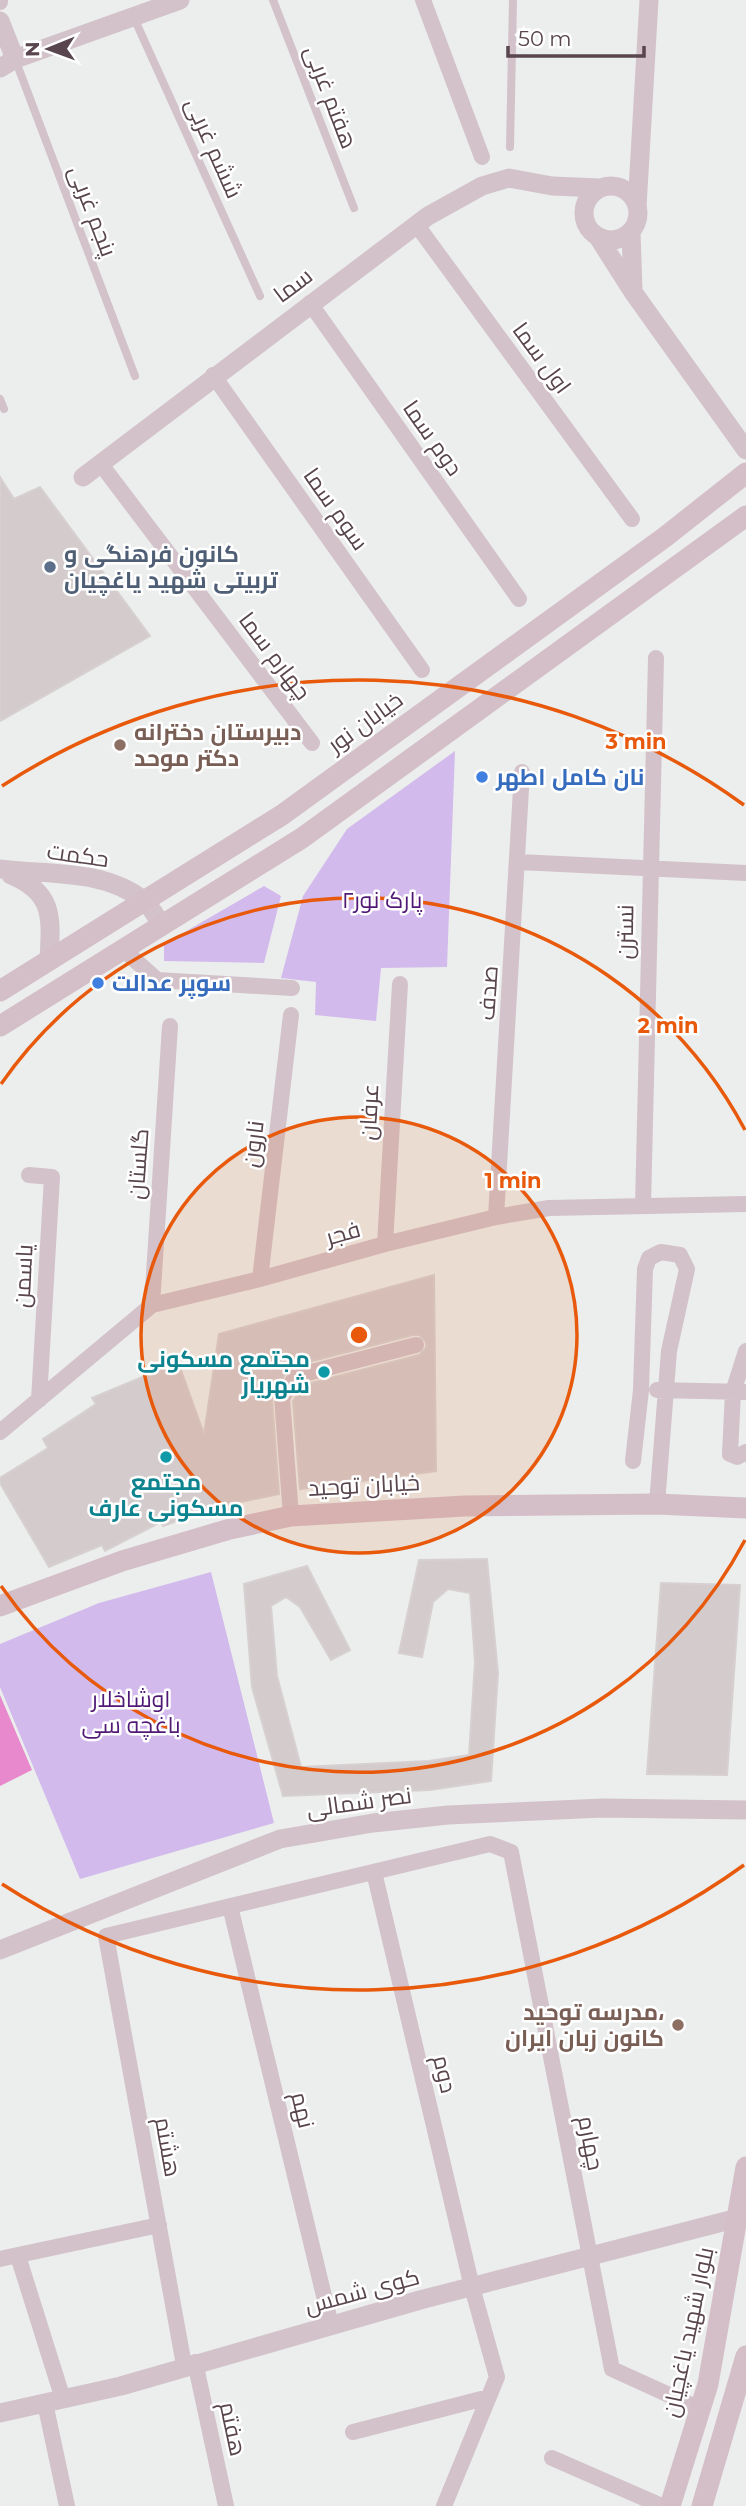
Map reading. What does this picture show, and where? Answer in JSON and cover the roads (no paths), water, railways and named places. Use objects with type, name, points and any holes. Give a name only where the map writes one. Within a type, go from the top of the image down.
[{"type":"main road","name":"خیابان نور","points":[[0,991],[282,816],[658,542],[746,473]]},
{"type":"main road","points":[[0,1026],[125,951],[302,838],[746,516]]},
{"type":"main road","name":"خیابان توحید","points":[[0,1606],[122,1561],[230,1529],[291,1516],[440,1507],[657,1504],[744,1510]]},
{"type":"main road","name":"بلوار شهید یاغچیان","points":[[670,2506],[708,2384],[746,2167]]},
{"type":"main road","points":[[702,2506],[745,2368]]},
{"type":"street","points":[[0,22],[7,63],[134,8],[180,0]]},
{"type":"street","points":[[423,0],[482,157]]},
{"type":"street","points":[[598,237],[615,240],[631,232],[636,224],[649,0]]},
{"type":"street","points":[[641,171],[587,199],[584,215],[586,224],[598,237],[633,292],[746,450]]},
{"type":"street","name":"سما","points":[[83,477],[213,375],[416,224],[482,186],[509,178],[552,186],[607,187]]},
{"type":"street","points":[[552,186],[584,215]]},
{"type":"street","points":[[607,187],[629,193],[637,207]]},
{"type":"street","name":"اول سما","points":[[416,224],[632,519]]},
{"type":"street","points":[[631,232],[633,292]]},
{"type":"street","name":"دوم سما","points":[[310,303],[519,599]]},
{"type":"street","name":"سوم سما","points":[[213,375],[422,670]]},
{"type":"street","name":"چهارم سما","points":[[100,463],[312,743]]},
{"type":"street","name":"نسترن","points":[[643,1206],[656,658]]},
{"type":"street","name":"صدف","points":[[496,1217],[519,862],[522,772]]},
{"type":"street","points":[[519,862],[746,873]]},
{"type":"street","name":"حکمت","points":[[0,870],[90,877],[117,885],[145,901]]},
{"type":"street","name":"حکمت","points":[[0,870],[41,892],[51,919],[49,960]]},
{"type":"street","points":[[145,901],[162,926]]},
{"type":"street","points":[[125,951],[157,980],[292,988]]},
{"type":"street","name":"عرفان","points":[[384,1244],[400,984]]},
{"type":"street","name":"نارون","points":[[260,1279],[290,1015]]},
{"type":"street","name":"گلستان","points":[[152,1305],[170,1026]]},
{"type":"street","name":"یاسمن","points":[[29,1175],[52,1177],[39,1400]]},
{"type":"street","name":"فجر","points":[[0,1433],[152,1305],[496,1217],[549,1208],[746,1204]]},
{"type":"street","points":[[633,1461],[641,1390],[645,1269],[649,1258],[661,1252],[680,1255],[687,1269],[668,1351],[657,1504]]},
{"type":"street","points":[[291,1516],[282,1398],[296,1376],[416,1345]]},
{"type":"street","points":[[746,1351],[730,1454],[737,1457],[746,1452]]},
{"type":"street","points":[[641,1390],[740,1392]]},
{"type":"street","name":"نصر شمالی","points":[[0,1950],[280,1839],[373,1823],[448,1815],[603,1808],[746,1810]]},
{"type":"street","name":"چهارم","points":[[374,1872],[490,1844],[511,1852],[612,2369],[700,2410]]},
{"type":"street","points":[[230,1906],[374,1872]]},
{"type":"street","name":"دوم","points":[[374,1872],[472,2287],[497,2377],[444,2506]]},
{"type":"street","name":"هشتم","points":[[190,2364],[159,2225],[106,1936],[230,1906]]},
{"type":"street","name":"نهم","points":[[230,1906],[331,2325]]},
{"type":"street","name":"کوی شمس","points":[[0,2413],[121,2386],[331,2325],[738,2218]]},
{"type":"street","points":[[0,2259],[159,2225]]},
{"type":"street","points":[[18,2256],[54,2401],[67,2506]]},
{"type":"street","name":"هفتم","points":[[190,2364],[226,2506]]},
{"type":"street","points":[[353,2432],[489,2397]]},
{"type":"street","points":[[552,2458],[662,2506]]},
{"type":"lane","name":"هفتم غربی","points":[[273,0],[354,208]]},
{"type":"lane","points":[[510,147],[513,0]]},
{"type":"lane","name":"ششم غربی","points":[[134,8],[260,296]]},
{"type":"lane","name":"پنجم غربی","points":[[7,63],[135,376]]},
{"type":"lane","points":[[0,400],[4,409]]},
{"type":"place","name":"کانون فرهنگی و تربیتی شهید یاغچیان","points":[[50,567]]},
{"type":"place","name":"دبیرستان دخترانه دکتر موحد","points":[[120,745]]},
{"type":"place","name":"نان کامل اطهر","points":[[482,777]]},
{"type":"place","name":"سوپر عدالت","points":[[98,983]]},
{"type":"place","name":"مجتمع مسکونی شهریار","points":[[324,1372]]},
{"type":"place","name":"مجتمع مسکونی عارف","points":[[166,1457]]},
{"type":"place","name":"مدرسه توحید، کانون زبان ایران","points":[[678,2025]]},
{"type":"park label","name":"پارک نور۲","points":[[382,900]]},
{"type":"park label","name":"اوشاخلار باغچه سی","points":[[131,1712]]}]
